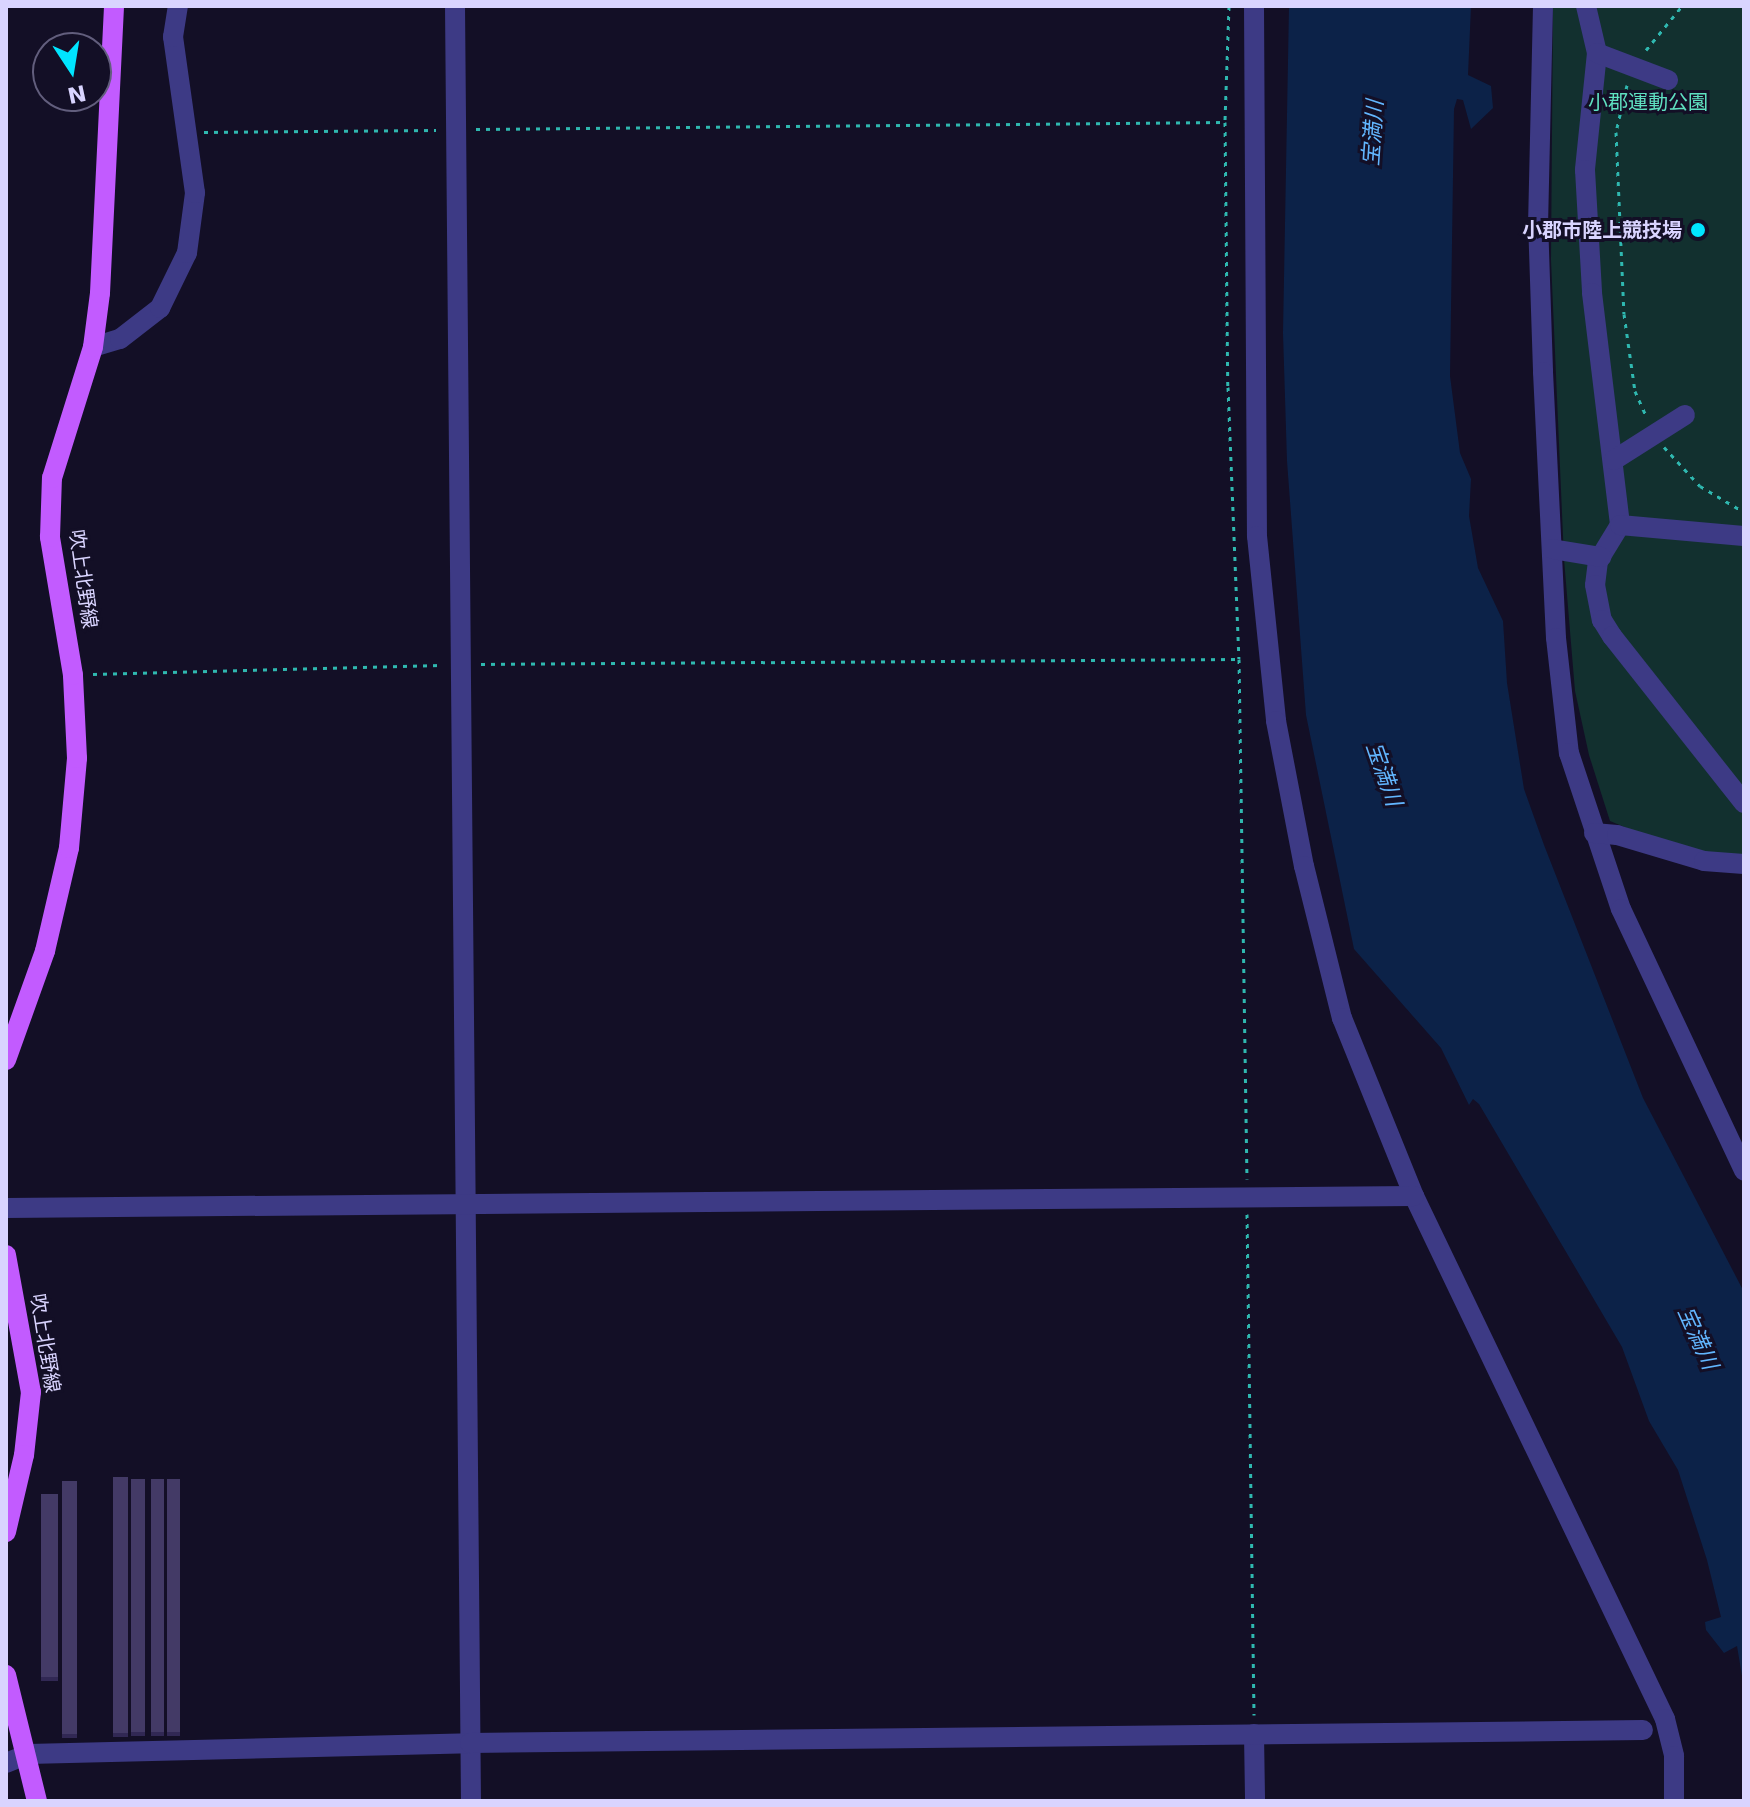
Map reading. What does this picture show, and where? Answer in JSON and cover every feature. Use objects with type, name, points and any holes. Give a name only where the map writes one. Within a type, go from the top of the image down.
[{"type":"main road","name":"吹上北野線","points":[[6,1060],[45,951],[69,848],[77,758],[73,675],[50,537],[52,478],[93,347],[114,6]]},
{"type":"main road","name":"吹上北野線","points":[[6,1255],[31,1392],[13,1476],[6,1532]]},
{"type":"main road","points":[[6,1675],[28,1754],[37,1801]]},
{"type":"street","points":[[93,347],[120,339],[140,326],[175,285],[187,253],[195,193],[173,37],[178,6]]},
{"type":"street","points":[[455,6],[470,1205],[471,1801]]},
{"type":"street","points":[[1254,6],[1257,536],[1276,721],[1304,866],[1342,1018],[1414,1196],[1651,1683],[1674,1756],[1674,1801]]},
{"type":"street","points":[[1543,6],[1538,220],[1552,549],[1569,753],[1621,909],[1744,1170]]},
{"type":"street","points":[[1588,7],[1597,53],[1585,170],[1592,293],[1620,525],[1601,557],[1595,585],[1602,620],[1744,803]]},
{"type":"street","points":[[1597,53],[1637,65],[1668,80]]},
{"type":"street","points":[[1614,460],[1685,415]]},
{"type":"street","points":[[1620,525],[1744,536]]},
{"type":"street","points":[[1552,549],[1601,557]]},
{"type":"street","points":[[1594,833],[1617,835],[1704,861],[1744,864]]},
{"type":"street","points":[[6,1208],[1414,1196]]},
{"type":"street","points":[[6,1763],[28,1754],[470,1743],[1643,1730]]},
{"type":"street","points":[[1254,1734],[1255,1801]]},
{"type":"path","points":[[1229,6],[1225,122],[1239,659],[1254,1734]]},
{"type":"path","points":[[1682,6],[1662,25],[1637,65],[1616,132],[1627,349],[1635,391],[1657,435],[1700,486],[1744,512]]},
{"type":"path","points":[[188,133],[1225,122]]},
{"type":"path","points":[[73,675],[462,665],[1239,659]]},
{"type":"green space","name":"小郡運動公園","points":[[1553,6],[1744,6],[1744,859],[1665,844],[1610,821],[1589,755],[1575,691],[1564,559],[1551,260]]},
{"type":"water","name":"宝満川","points":[[1289,6],[1471,6],[1468,75],[1491,86],[1493,108],[1471,129],[1463,100],[1457,99],[1454,109],[1450,376],[1460,453],[1471,479],[1469,516],[1478,568],[1503,621],[1507,683],[1524,789],[1643,1098],[1744,1292],[1744,1688],[1737,1646],[1724,1653],[1706,1630],[1705,1622],[1721,1617],[1707,1560],[1678,1470],[1649,1421],[1622,1347],[1479,1104],[1473,1099],[1469,1105],[1441,1048],[1354,949],[1306,715],[1287,461],[1283,333]]},
{"type":"building","points":[[113,1477],[128,1477],[128,1733],[113,1733]]},
{"type":"building","points":[[131,1479],[145,1479],[145,1732],[131,1732]]},
{"type":"building","points":[[151,1479],[164,1479],[164,1732],[151,1732]]},
{"type":"building","points":[[167,1479],[180,1479],[180,1732],[167,1732]]},
{"type":"building","points":[[62,1481],[77,1481],[77,1734],[62,1734]]},
{"type":"building","points":[[41,1494],[58,1494],[58,1677],[41,1677]]},
{"type":"place","name":"小郡市陸上競技場","points":[[1698,230]]}]
